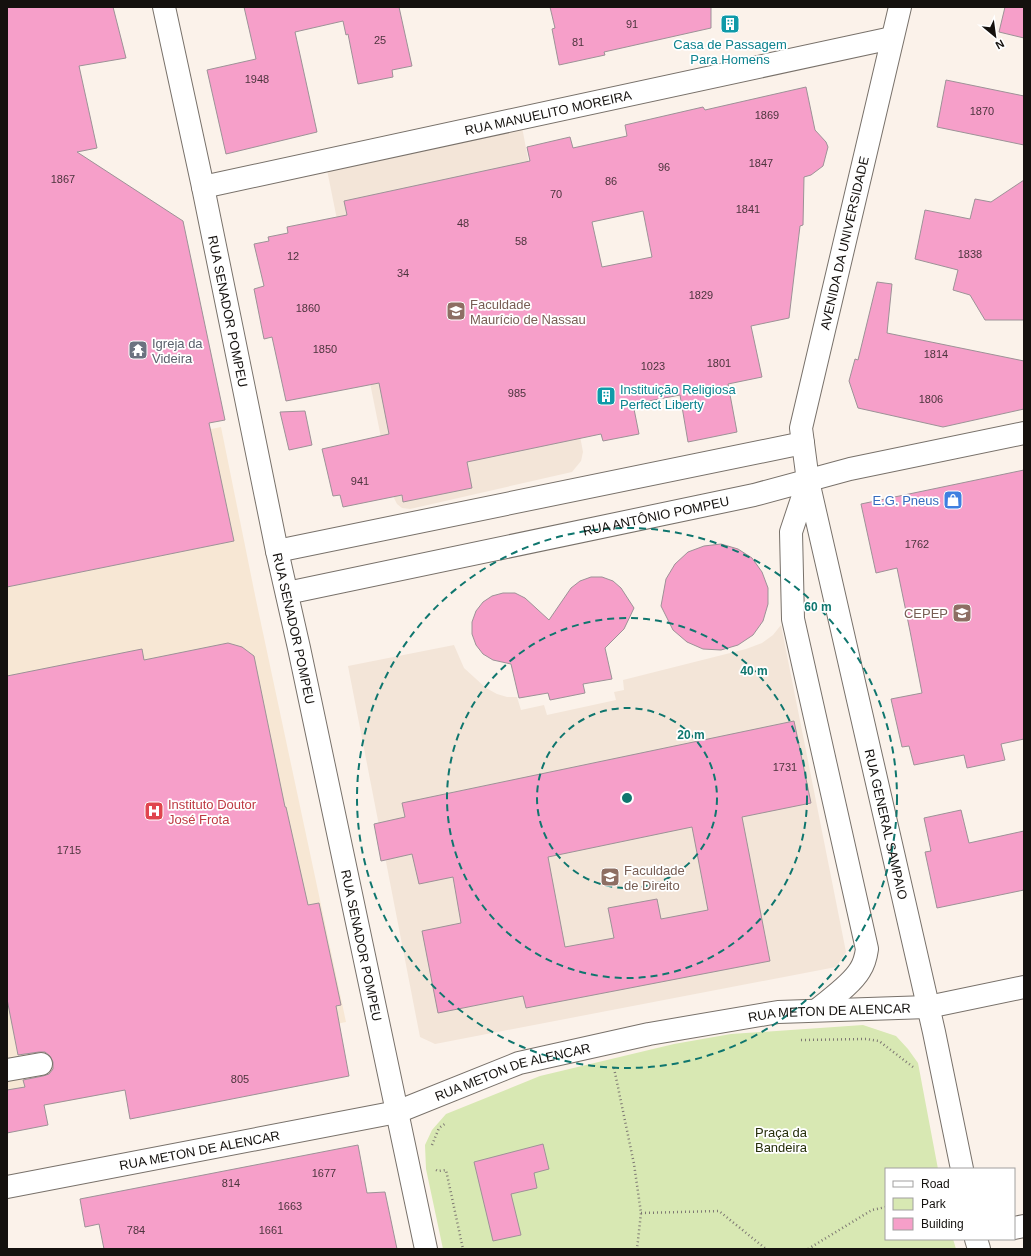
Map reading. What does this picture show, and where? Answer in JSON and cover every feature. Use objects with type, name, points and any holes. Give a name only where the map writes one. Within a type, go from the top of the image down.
[{"type":"street","name":"RUA SENADOR POMPEU","points":[[164,7],[203,187],[277,551],[299,648],[426,1249]]},
{"type":"street","name":"AVENIDA DA UNIVERSIDADE","points":[[808,481],[801,428],[900,7]]},
{"type":"street","name":"RUA MANUELITO MOREIRA","points":[[203,187],[892,38]]},
{"type":"street","name":"RUA ANTÔNIO POMPEU","points":[[287,593],[754,496],[850,469],[1024,433]]},
{"type":"street","points":[[277,551],[803,443]]},
{"type":"street","points":[[808,481],[791,532],[793,619],[868,949],[860,970],[845,988],[817,1010]]},
{"type":"street","name":"RUA GENERAL SAMPAIO","points":[[808,481],[928,1007],[962,1168]]},
{"type":"street","name":"RUA METON DE ALENCAR","points":[[7,1187],[397,1112],[519,1063],[649,1034],[778,1012],[928,1007],[1024,987]]},
{"type":"street","points":[[7,1070],[42,1064]]},
{"type":"path","points":[[795,1040],[866,1039],[879,1041],[914,1068]]},
{"type":"path","points":[[613,1063],[634,1164],[641,1213],[637,1249]]},
{"type":"path","points":[[432,1152],[432,1146],[439,1128],[448,1121]]},
{"type":"path","points":[[435,1127],[437,1134]]},
{"type":"path","points":[[433,1168],[438,1171],[446,1170],[463,1249]]},
{"type":"path","points":[[808,1249],[872,1210],[885,1206]]},
{"type":"path","points":[[641,1213],[719,1212],[766,1249]]},
{"type":"shaded area","name":"Faculdade Maurício de Nassau","points":[[522,127],[583,452],[581,461],[572,472],[410,509],[402,508],[397,504],[391,487],[327,170]]},
{"type":"shaded area","name":"Instituto Doutor José Frota","points":[[221,427],[256,600],[346,1022],[121,1067],[125,1090],[7,1113],[7,472]]},
{"type":"shaded area","name":"Faculdade de Direito","points":[[781,625],[846,952],[836,967],[435,1044],[420,1037],[348,666],[454,645],[464,668],[486,688],[507,697],[517,697],[521,710],[544,705],[547,715],[616,700],[614,692],[624,690],[623,680],[746,649],[762,643],[773,635]]},
{"type":"green space","name":"Praça da Bandeira","points":[[863,1025],[896,1036],[918,1063],[938,1168],[885,1168],[885,1240],[953,1240],[956,1249],[443,1249],[426,1169],[425,1145],[432,1130],[446,1114],[540,1076],[674,1044],[731,1034]]},
{"type":"building","points":[[7,7],[113,7],[126,58],[79,66],[97,148],[77,152],[183,221],[225,420],[209,423],[234,541],[7,587]]},
{"type":"building","points":[[244,7],[399,7],[412,66],[392,70],[393,77],[358,84],[348,34],[346,35],[343,21],[295,32],[317,132],[226,154],[207,70],[256,59]]},
{"type":"building","points":[[550,7],[711,7],[711,28],[604,52],[605,55],[559,65],[552,29],[555,28]]},
{"type":"building","points":[[1005,7],[1024,7],[1024,38],[999,32]]},
{"type":"building","points":[[946,80],[1024,96],[1024,145],[937,127]]},
{"type":"building","points":[[806,87],[815,130],[826,142],[828,147],[823,166],[811,175],[804,177],[803,225],[800,226],[789,318],[751,326],[762,377],[728,384],[737,432],[688,442],[680,395],[633,404],[639,434],[603,441],[601,434],[467,462],[472,488],[403,502],[402,495],[343,507],[340,495],[333,496],[322,449],[389,434],[379,383],[286,401],[272,337],[264,339],[254,289],[264,286],[254,244],[269,241],[268,237],[288,233],[287,227],[347,215],[344,201],[530,161],[527,147],[570,137],[573,148],[627,136],[625,125],[703,107],[705,110]],"holes":[[[643,211],[652,257],[602,267],[592,222]]]},
{"type":"building","points":[[1024,180],[1024,320],[985,320],[970,295],[953,290],[958,270],[915,259],[925,210],[970,219],[975,199],[991,202]]},
{"type":"building","points":[[877,282],[892,284],[887,333],[1024,361],[1024,409],[943,427],[858,408],[849,381],[855,359],[858,360]]},
{"type":"building","points":[[305,411],[312,445],[289,450],[280,412]]},
{"type":"building","points":[[1024,470],[1024,739],[1001,744],[1005,760],[967,768],[964,755],[914,765],[909,746],[902,747],[891,699],[922,693],[910,631],[897,568],[876,573],[861,504]]},
{"type":"building","points":[[721,544],[738,549],[752,558],[762,572],[768,588],[768,604],[763,621],[753,635],[738,645],[721,650],[703,649],[687,642],[673,630],[661,606],[666,579],[675,564],[688,552],[704,546]]},
{"type":"building","points":[[591,577],[602,577],[613,581],[621,588],[634,608],[624,629],[605,648],[612,679],[583,684],[585,693],[550,700],[548,693],[519,698],[511,664],[493,660],[483,654],[476,645],[472,634],[472,622],[476,611],[483,602],[492,596],[503,593],[515,593],[525,598],[549,620],[571,588],[580,581]]},
{"type":"building","name":"Instituto Doutor José Frota","points":[[228,643],[242,647],[254,656],[285,807],[308,905],[319,903],[341,1005],[336,1006],[349,1076],[130,1119],[125,1090],[44,1105],[48,1125],[7,1133],[7,1090],[25,1087],[23,1080],[49,1074],[53,1069],[53,1062],[50,1056],[45,1052],[18,1055],[7,999],[7,676],[142,649],[144,660]]},
{"type":"building","points":[[794,721],[811,803],[742,817],[770,961],[526,1008],[523,996],[438,1013],[422,931],[461,923],[453,877],[419,884],[412,854],[381,861],[374,824],[405,817],[402,803]],"holes":[[[692,827],[708,910],[661,919],[657,899],[608,908],[614,938],[565,947],[548,857]]]},
{"type":"building","points":[[961,810],[969,843],[1024,831],[1024,890],[937,908],[925,852],[931,851],[924,818]]},
{"type":"building","points":[[543,1144],[549,1169],[534,1173],[537,1188],[511,1194],[521,1235],[493,1241],[474,1162]]},
{"type":"building","points":[[358,1145],[367,1193],[385,1192],[397,1249],[104,1249],[99,1224],[85,1227],[80,1199]]},
{"type":"place","name":"Casa de Passagem Para Homens","points":[[730,24]]},
{"type":"place","name":"Faculdade Maurício de Nassau","points":[[456,311]]},
{"type":"place","name":"Igreja da Videira","points":[[138,350]]},
{"type":"place","name":"Instituição Religiosa Perfect Liberty","points":[[606,396]]},
{"type":"place","name":"E.G. Pneus","points":[[953,500]]},
{"type":"place","name":"CEPEP","points":[[962,613]]},
{"type":"place","name":"Instituto Doutor José Frota","points":[[154,811]]},
{"type":"place","name":"Faculdade de Direito","points":[[610,877]]}]
